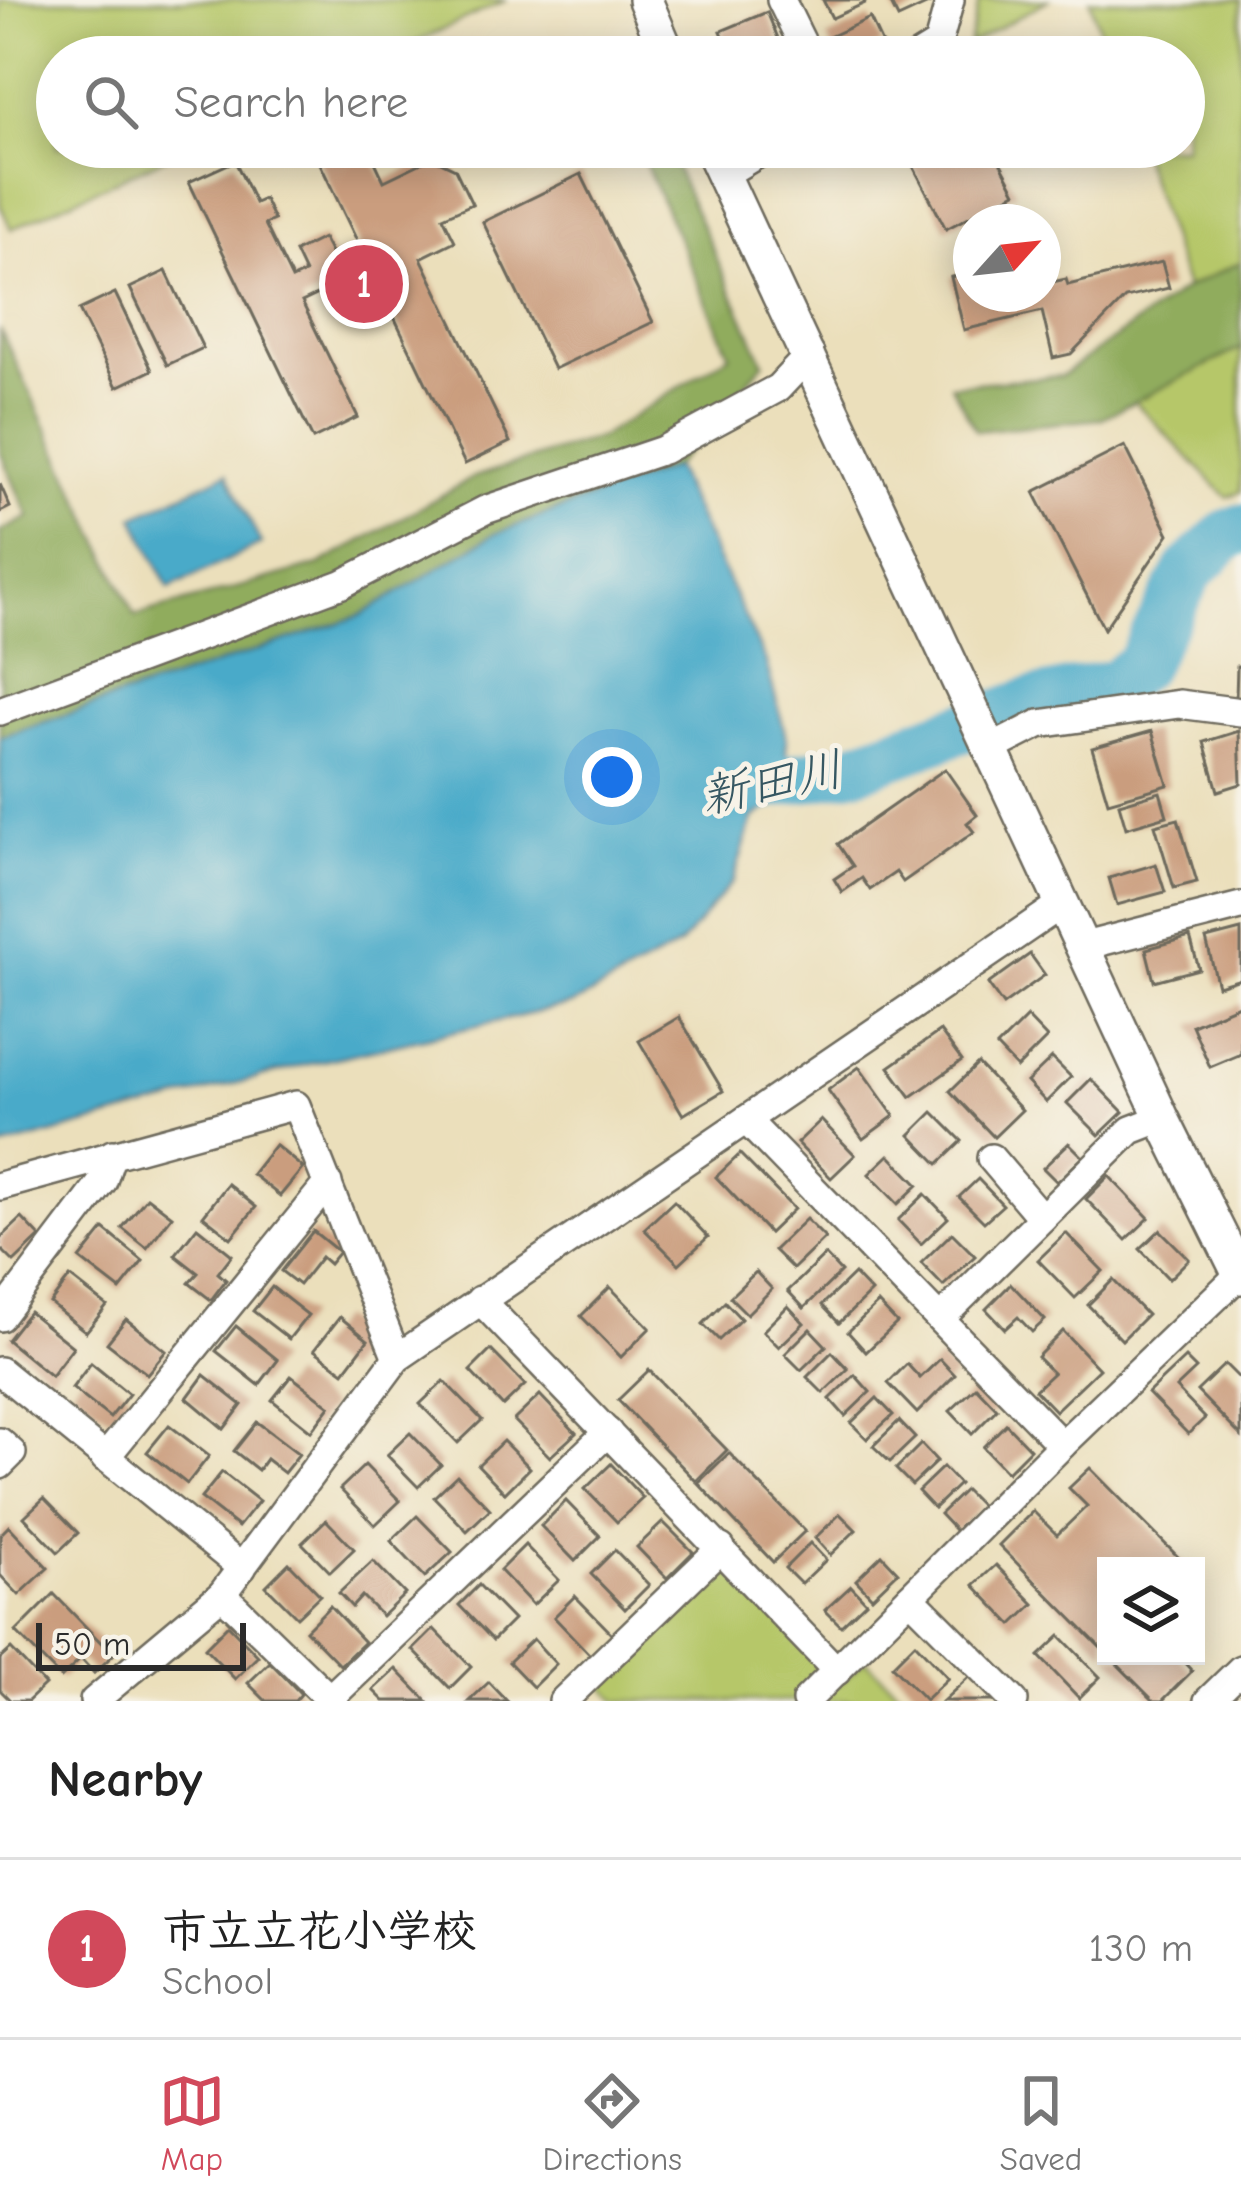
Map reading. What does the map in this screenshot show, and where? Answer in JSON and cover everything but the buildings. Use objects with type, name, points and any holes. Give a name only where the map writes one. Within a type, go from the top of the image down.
[{"type":"street","points":[[645,0],[660,36]]},
{"type":"street","points":[[781,0],[799,36]]},
{"type":"street","points":[[940,36],[950,0]]},
{"type":"street","points":[[720,168],[1240,1276],[1062,1445],[806,1701]]},
{"type":"street","points":[[0,711],[342,584],[485,510],[663,451],[778,388],[810,354]]},
{"type":"street","points":[[992,748],[1039,724],[1179,704],[1241,712]]},
{"type":"street","points":[[94,1701],[222,1594],[398,1358],[1062,904]]},
{"type":"street","points":[[1084,946],[1241,906]]},
{"type":"street","points":[[0,1186],[296,1106],[398,1358]]},
{"type":"street","points":[[940,1319],[1131,1130],[1162,1118]]},
{"type":"street","points":[[746,1120],[1062,1445]]},
{"type":"street","points":[[0,1316],[103,1181],[112,1154]]},
{"type":"street","points":[[992,1158],[1042,1218]]},
{"type":"street","points":[[105,1457],[328,1183]]},
{"type":"street","points":[[480,1300],[837,1671]]},
{"type":"street","points":[[0,1371],[242,1568]]},
{"type":"street","points":[[222,1594],[330,1700],[608,1432]]},
{"type":"street","points":[[0,1442],[12,1453],[0,1465]]},
{"type":"street","points":[[562,1701],[721,1548]]},
{"type":"street","points":[[910,1597],[1014,1701]]},
{"type":"street","points":[[1208,1701],[1241,1670]]},
{"type":"street","points":[[584,1680],[604,1701]]},
{"type":"green space","points":[[0,0],[507,0],[429,36],[36,36],[36,168],[143,168],[11,229],[0,204]]},
{"type":"green space","points":[[1048,0],[985,36],[971,36],[979,2]]},
{"type":"green space","points":[[1090,0],[1241,0],[1241,262],[1186,288],[1146,168],[1205,168],[1205,36],[1102,36]]},
{"type":"green space","points":[[647,168],[676,168],[764,363],[674,467],[494,534],[360,616],[0,737],[0,532],[29,517],[0,452],[0,329],[135,616],[319,565],[474,477],[601,437],[730,355]]},
{"type":"green space","points":[[1241,262],[1241,348],[1100,419],[976,431],[951,385],[1061,376],[1186,288]]},
{"type":"green space","points":[[1241,348],[1241,492],[1227,497],[1134,401]]},
{"type":"green space","points":[[721,1561],[840,1683],[865,1660],[909,1701],[618,1701],[600,1683]]},
{"type":"water","points":[[674,467],[766,662],[787,740],[782,797],[753,819],[733,881],[680,945],[574,1004],[300,1066],[0,1148],[0,737],[360,616],[494,534]]},
{"type":"water","points":[[227,473],[261,544],[169,588],[134,517]]},
{"type":"waterway","name":"新田川","points":[[716,794],[855,767],[1030,703],[1116,684],[1140,665],[1190,570],[1228,534],[1241,529]]},
{"type":"place","name":"市立立花小学校","points":[[364,284]]}]
